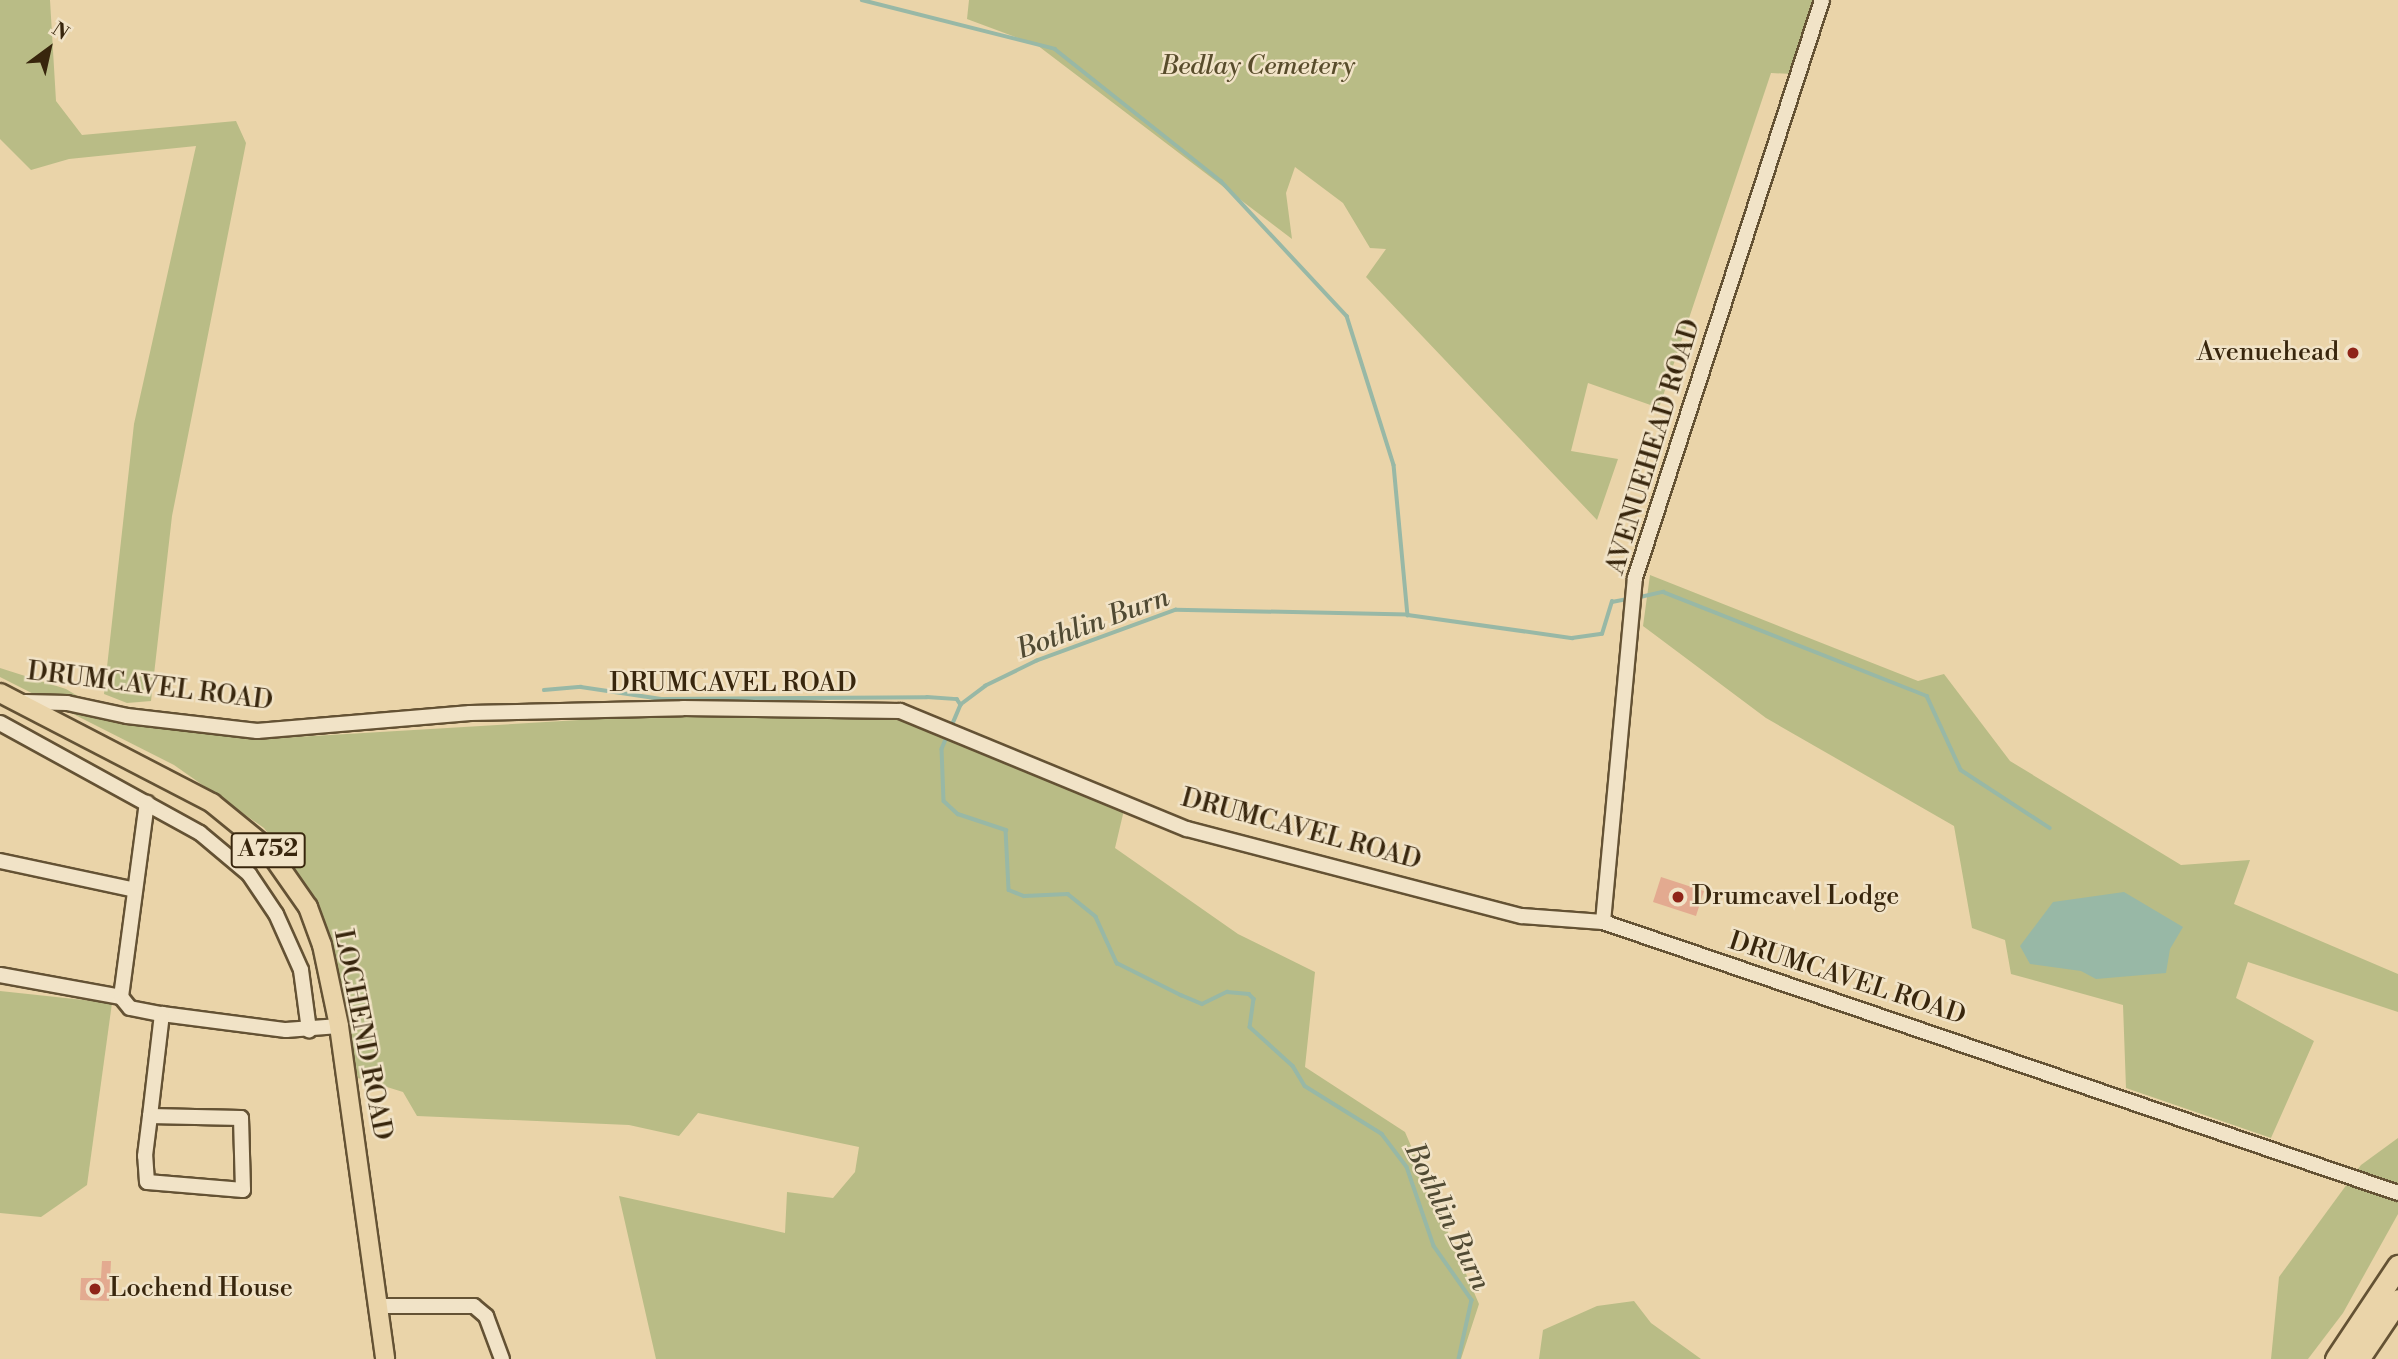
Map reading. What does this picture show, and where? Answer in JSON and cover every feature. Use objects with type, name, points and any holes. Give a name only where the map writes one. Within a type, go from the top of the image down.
[{"type":"highway","points":[[2336,1359],[2398,1266]]},
{"type":"highway","points":[[2358,1359],[2398,1300]]},
{"type":"main road","name":"DRUMCAVEL ROAD","points":[[0,693],[26,702]]},
{"type":"main road","name":"LOCHEND ROAD","points":[[26,702],[212,803],[266,847],[308,907],[322,945],[339,1026],[381,1306],[385,1359]]},
{"type":"street","name":"AVENUEHEAD ROAD","points":[[1603,922],[1635,578],[1822,0]]},
{"type":"street","name":"DRUMCAVEL ROAD","points":[[26,702],[67,703],[127,716],[257,731],[456,714],[683,708],[900,711],[938,724],[1187,829],[1522,916],[1603,922],[2398,1193]]},
{"type":"street","points":[[0,723],[148,803],[221,848],[249,874],[276,914],[300,970],[309,1030]]},
{"type":"street","points":[[121,997],[148,803]]},
{"type":"street","points":[[0,861],[135,890]]},
{"type":"street","points":[[0,975],[121,997],[130,1008],[162,1014],[309,1030],[339,1026]]},
{"type":"street","points":[[150,1116],[242,1118],[243,1190],[147,1182],[150,1116],[162,1014]]},
{"type":"street","points":[[381,1306],[474,1306],[486,1316],[502,1359]]},
{"type":"green space","points":[[0,0],[50,0],[56,101],[82,135],[236,121],[246,143],[172,516],[151,701],[127,703],[104,694],[134,424],[196,146],[69,159],[31,170],[0,139]]},
{"type":"green space","name":"Bedlay Cemetery","points":[[969,0],[1815,0],[1792,74],[1771,73],[1659,408],[1588,383],[1571,451],[1618,459],[1597,520],[1366,277],[1386,249],[1370,248],[1343,203],[1295,167],[1286,193],[1292,239],[1037,45],[967,19]]},
{"type":"green space","points":[[1650,575],[1918,681],[1944,674],[2010,761],[2181,865],[2250,860],[2234,904],[2398,974],[2398,1012],[2248,962],[2236,998],[2314,1041],[2271,1138],[2126,1088],[2123,1005],[2011,974],[2005,940],[1972,928],[1954,826],[1766,718],[1643,626]]},
{"type":"green space","points":[[0,668],[66,689],[126,725],[263,739],[680,714],[901,719],[973,744],[1124,810],[1115,848],[1238,934],[1315,972],[1305,1067],[1405,1132],[1479,1304],[1461,1359],[656,1359],[619,1196],[785,1233],[787,1192],[833,1198],[855,1172],[859,1147],[698,1113],[679,1136],[629,1125],[417,1116],[403,1092],[358,1078],[311,892],[264,828],[174,765],[0,677]]},
{"type":"green space","points":[[0,991],[112,1003],[87,1185],[41,1217],[0,1213]]},
{"type":"green space","points":[[2398,1138],[2398,1214],[2343,1313],[2308,1359],[2271,1359],[2279,1277],[2361,1165]]},
{"type":"green space","points":[[1634,1301],[1651,1323],[1701,1359],[1539,1359],[1543,1330],[1597,1306]]},
{"type":"shaded area","points":[[2124,892],[2183,927],[2170,949],[2166,973],[2096,979],[2081,971],[2030,964],[2020,946],[2053,902]]},
{"type":"building","name":"Drumcavel Lodge","points":[[1661,877],[1704,891],[1696,916],[1653,902]]},
{"type":"building","name":"Lochend House","points":[[102,1261],[111,1261],[109,1301],[80,1300],[81,1278],[101,1278]]},
{"type":"waterway","name":"Bothlin Burn","points":[[862,0],[1055,49],[1221,181],[1347,316],[1394,465],[1408,615],[1176,610],[1037,661],[986,686],[961,705],[951,728]]},
{"type":"waterway","points":[[1636,598],[1663,592],[1927,696],[1961,770],[2050,828]]},
{"type":"waterway","points":[[1408,615],[1572,638],[1602,634],[1612,602],[1628,599]]},
{"type":"waterway","points":[[544,690],[581,687],[661,699],[927,697],[957,699],[961,705]]},
{"type":"waterway","name":"Bothlin Burn","points":[[948,735],[942,749],[944,801],[958,814],[1006,830],[1009,890],[1024,896],[1068,894],[1096,917],[1117,963],[1181,995],[1202,1004],[1227,992],[1249,994],[1254,999],[1250,1027],[1293,1066],[1305,1086],[1382,1134],[1407,1167],[1434,1246],[1472,1300],[1459,1359]]},
{"type":"place","name":"Avenuehead","points":[[2353,353]]},
{"type":"place","name":"Drumcavel Lodge","points":[[1678,897]]},
{"type":"place","name":"Lochend House","points":[[95,1289]]}]
